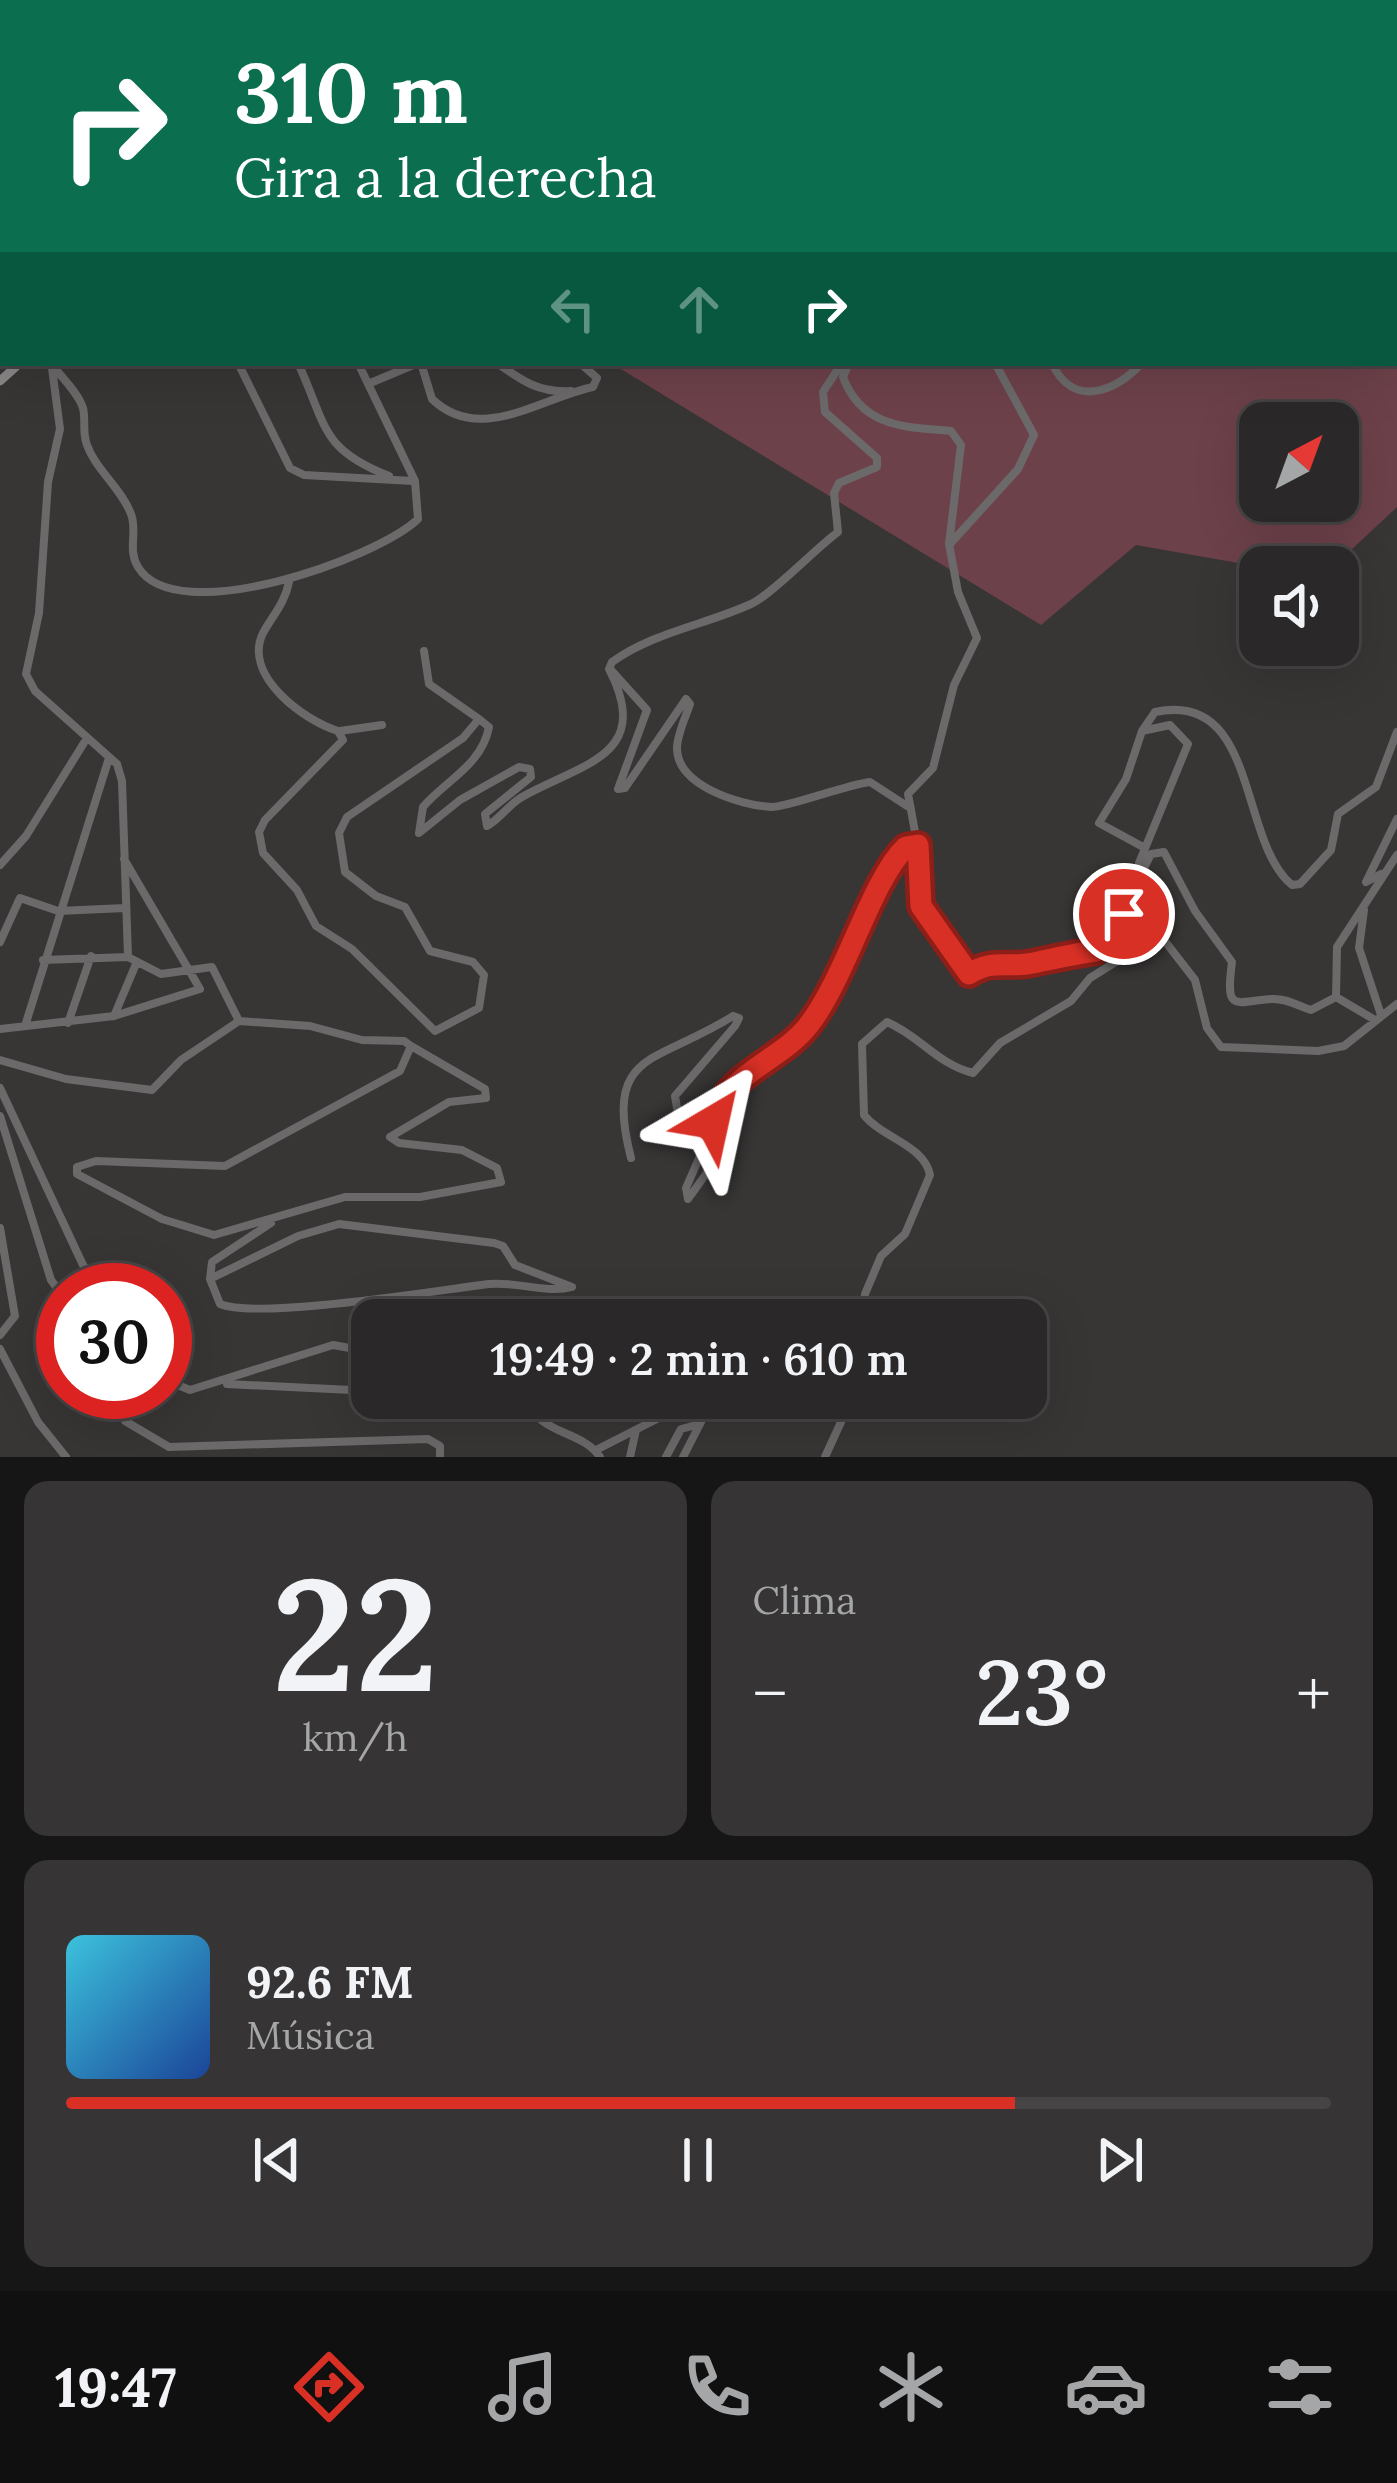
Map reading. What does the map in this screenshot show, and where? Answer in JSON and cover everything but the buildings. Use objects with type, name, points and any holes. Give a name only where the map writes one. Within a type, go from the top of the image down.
[{"type":"street","points":[[52,366],[82,406],[87,447],[130,513],[132,554],[150,581],[193,589],[290,582],[408,528],[421,511],[415,481],[359,366]]},
{"type":"street","points":[[52,366],[60,429],[48,482],[39,613],[26,674],[35,692],[110,757],[122,781],[128,956],[161,974],[212,967],[238,1021]]},
{"type":"street","points":[[239,366],[290,468],[304,475],[415,481]]},
{"type":"street","points":[[299,366],[336,448],[353,462],[399,480]]},
{"type":"street","points":[[368,384],[412,366]]},
{"type":"street","points":[[420,366],[432,399],[464,418],[526,412],[597,384],[582,366]]},
{"type":"street","points":[[501,366],[548,392],[574,391]]},
{"type":"street","points":[[609,669],[625,652],[757,602],[811,549],[838,532],[834,493],[839,483],[879,462],[824,412],[823,392],[843,366]]},
{"type":"street","points":[[845,366],[850,395],[874,418],[915,433],[938,430],[957,435],[961,454],[949,544],[958,592],[977,638],[954,685],[933,768],[908,794],[918,845],[921,906],[969,974],[984,963],[1033,963],[1048,955],[1096,951],[1145,887],[1144,868],[1151,854],[1164,852],[1195,911],[1232,962],[1228,987],[1236,1003],[1245,1006],[1270,999],[1311,1010],[1336,997]]},
{"type":"street","points":[[949,544],[966,533],[1018,469],[1034,435],[997,366]]},
{"type":"street","points":[[1054,366],[1062,382],[1088,393],[1103,392],[1138,366]]},
{"type":"street","points":[[290,582],[262,634],[262,664],[272,686],[316,722],[338,731],[382,725]]},
{"type":"street","points":[[424,651],[428,684],[489,728],[459,777],[423,807],[419,833],[460,800],[519,767],[530,769],[531,777],[485,814],[487,826],[525,795],[606,758],[624,721],[624,698],[609,669]]},
{"type":"street","points":[[609,669],[647,710],[618,789],[625,788],[686,699],[690,704],[676,747],[683,770],[706,791],[773,807],[829,788],[870,782],[909,806]]},
{"type":"street","points":[[1145,848],[1099,823],[1126,778],[1142,731],[1155,712],[1183,706],[1204,714],[1248,781],[1274,861],[1292,885],[1300,884],[1330,850],[1338,814],[1376,787],[1397,733]]},
{"type":"street","points":[[338,731],[340,745],[265,820],[259,832],[263,853],[297,890],[316,926],[352,949],[439,1032],[479,1008],[484,975],[473,962],[430,951],[405,907],[376,896],[346,872],[339,832],[364,802],[463,738],[479,719]]},
{"type":"street","points":[[1142,731],[1171,725],[1188,744],[1139,863],[1157,931],[1195,980],[1207,1028],[1221,1047],[1318,1052],[1344,1046],[1397,1004]]},
{"type":"street","points":[[0,865],[26,836],[87,738]]},
{"type":"street","points":[[25,1026],[110,757]]},
{"type":"street","points":[[1388,866],[1366,882],[1397,819]]},
{"type":"street","points":[[631,1158],[620,1115],[630,1075],[654,1056],[737,1016],[675,1096],[681,1132],[703,1149],[684,1194],[693,1198],[727,1145],[713,1122],[727,1092],[789,1049],[810,1023],[834,990],[900,853],[918,845]]},
{"type":"street","points":[[1336,997],[1337,946],[1397,855]]},
{"type":"street","points":[[0,1029],[114,1016],[193,995],[201,983],[124,859]]},
{"type":"street","points":[[0,942],[17,899],[58,911],[125,908]]},
{"type":"street","points":[[1364,908],[1359,948],[1378,1017]]},
{"type":"street","points":[[865,1299],[881,1256],[905,1234],[930,1175],[922,1157],[888,1138],[864,1115],[860,1053],[865,1037],[887,1022],[918,1040],[946,1066],[973,1073],[1000,1043],[1071,1001],[1090,978],[1122,958],[1135,939],[1157,931]]},
{"type":"street","points":[[67,1024],[91,956]]},
{"type":"street","points":[[43,960],[128,956]]},
{"type":"street","points":[[114,1016],[136,964]]},
{"type":"street","points":[[1336,997],[1378,1017]]},
{"type":"street","points":[[0,1060],[51,1076],[152,1090],[182,1060],[238,1021],[310,1026],[362,1040],[404,1041],[439,1058],[487,1093],[481,1103],[448,1102],[390,1137],[398,1143],[469,1153],[496,1168],[501,1182],[420,1197],[345,1197],[230,1234],[194,1230],[83,1181],[77,1167],[96,1161],[225,1166],[400,1071],[411,1046]]},
{"type":"street","points":[[0,1088],[82,1263]]},
{"type":"street","points":[[0,1116],[46,1263]]},
{"type":"street","points":[[210,1279],[298,1236],[358,1224],[494,1243],[503,1246],[515,1265],[572,1287],[499,1283],[253,1310],[220,1304],[210,1279],[218,1255],[282,1215]]},
{"type":"street","points":[[0,1228],[15,1321],[0,1335]]},
{"type":"street","points":[[192,1390],[333,1345],[351,1348]]},
{"type":"street","points":[[0,1349],[38,1422],[66,1457]]},
{"type":"street","points":[[207,1386],[351,1389]]},
{"type":"street","points":[[124,1419],[169,1448],[428,1439],[440,1446],[440,1457]]},
{"type":"street","points":[[539,1419],[598,1453],[657,1419]]},
{"type":"street","points":[[683,1457],[702,1419]]},
{"type":"street","points":[[825,1457],[842,1419]]},
{"type":"street","points":[[666,1457],[681,1430],[700,1424]]},
{"type":"street","points":[[630,1457],[636,1430]]},
{"type":"shaded area","points":[[616,366],[1397,366],[1397,507],[1355,546],[1239,546],[1239,563],[1136,545],[1041,625]]},
{"type":"route","points":[[713,1122],[727,1092],[742,1077],[789,1049],[834,990],[890,870],[906,847],[918,845],[921,906],[969,974],[984,963],[1033,963],[1048,955],[1096,951],[1124,914]]}]
